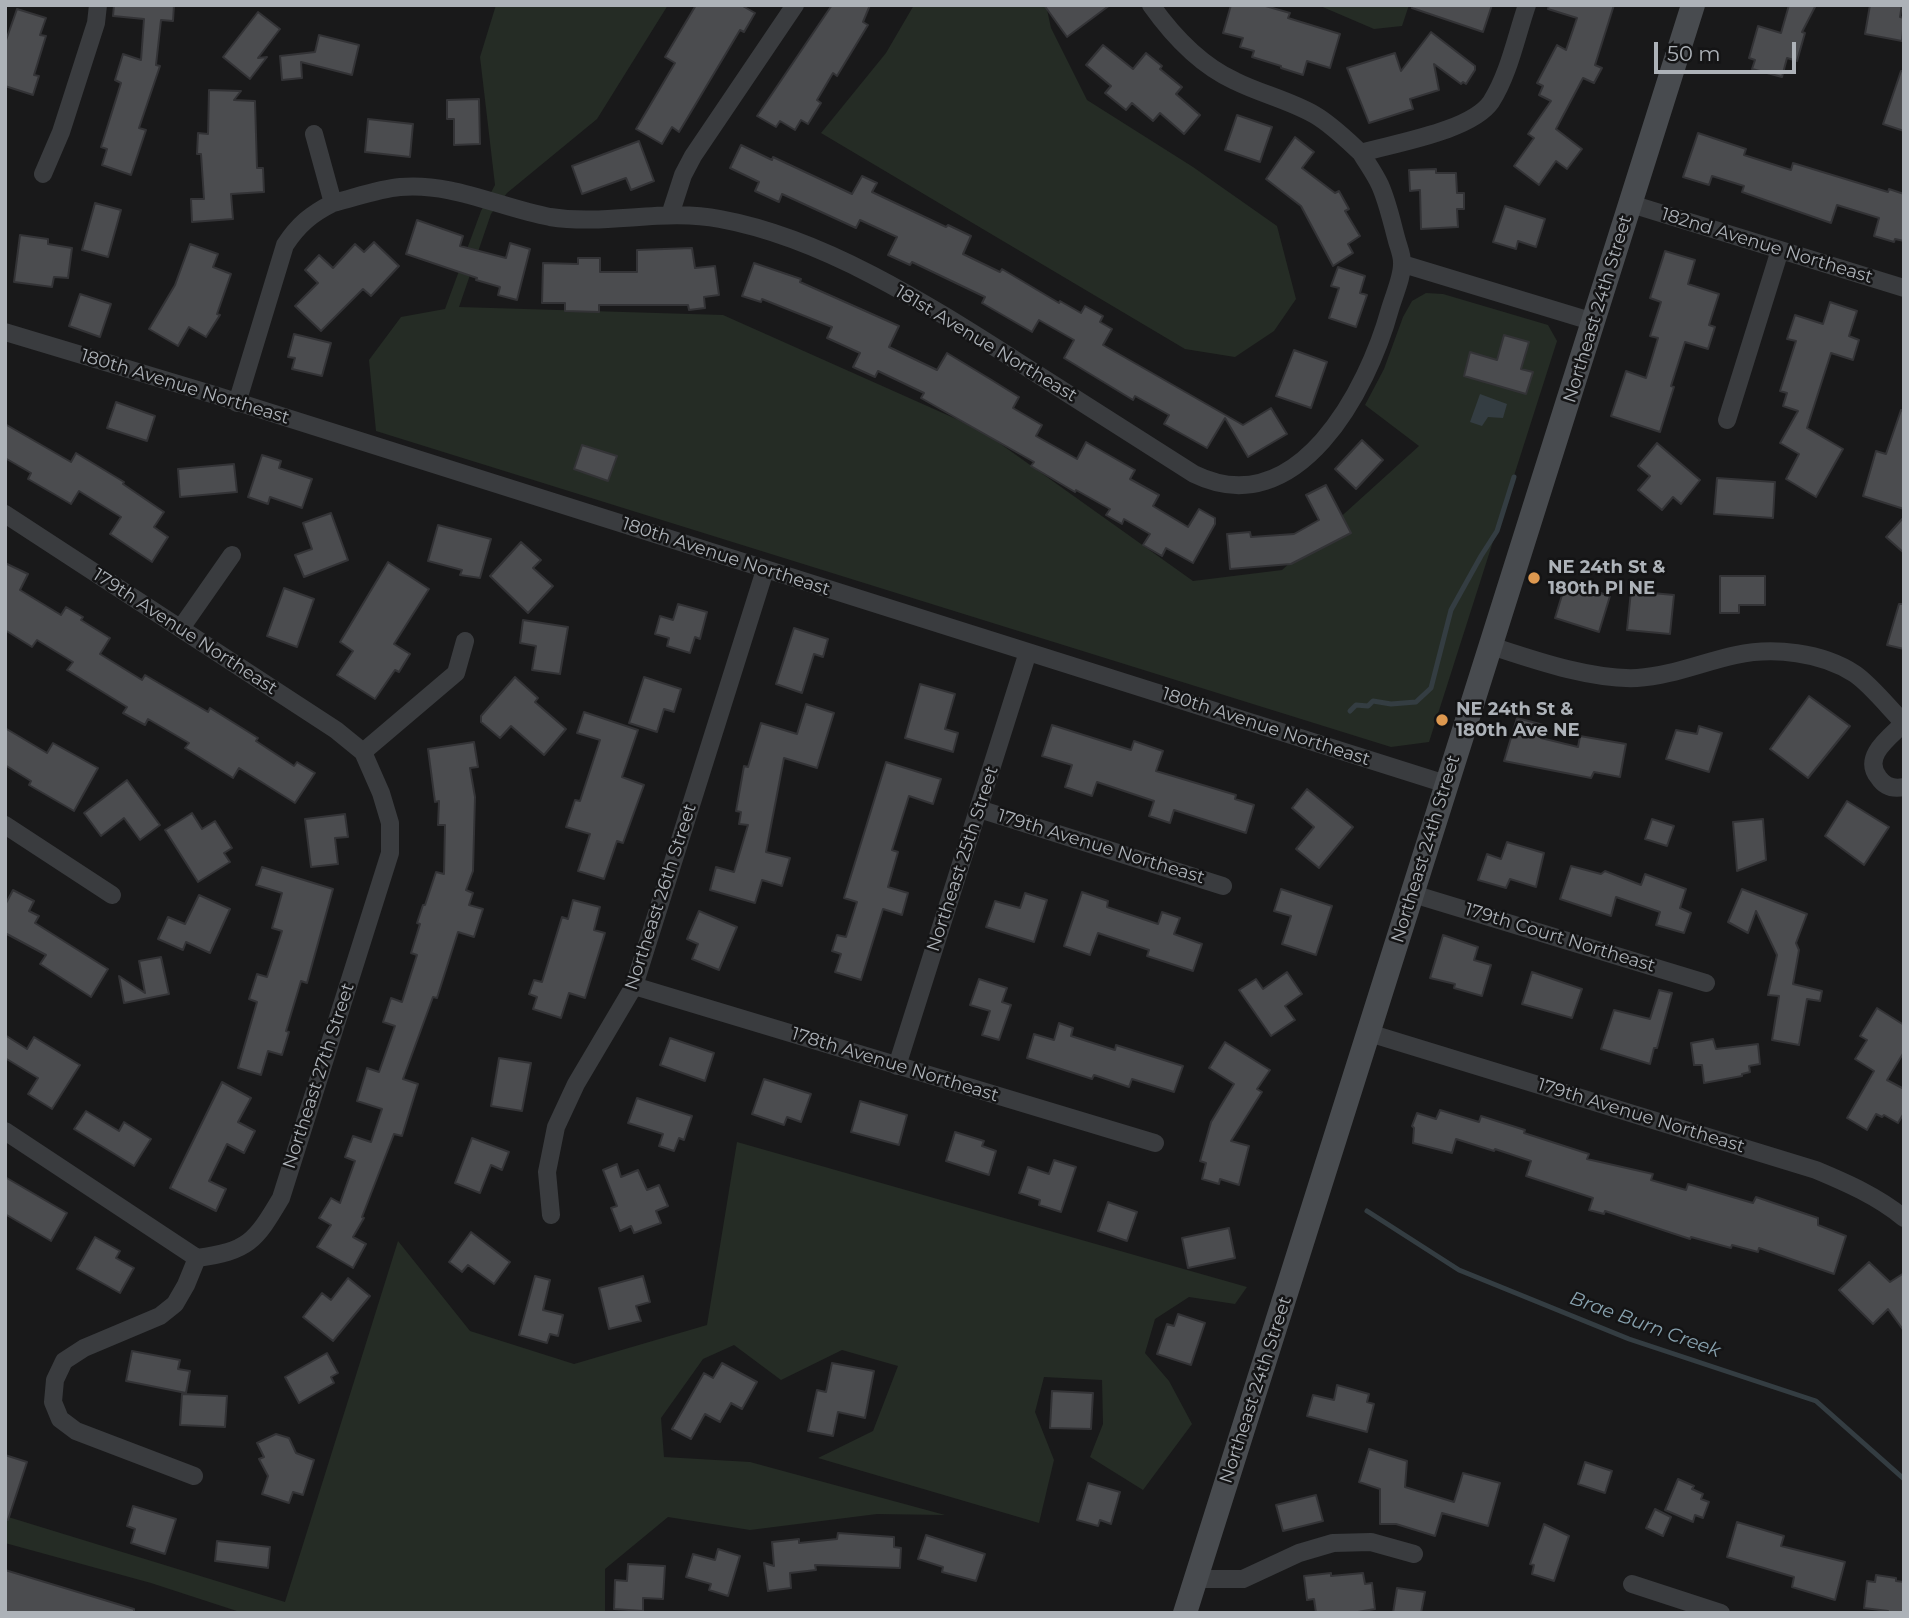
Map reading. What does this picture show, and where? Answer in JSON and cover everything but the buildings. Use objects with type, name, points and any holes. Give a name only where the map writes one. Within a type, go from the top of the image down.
[{"type":"main road","name":"Northeast 24th Street","points":[[1185,1613],[1693,5]]},
{"type":"street","points":[[43,174],[61,132],[96,23],[98,5]]},
{"type":"street","points":[[670,215],[683,175],[693,156],[795,5]]},
{"type":"street","points":[[1151,5],[1164,24],[1192,54],[1234,81],[1277,96],[1317,115],[1361,153],[1380,185],[1403,264],[1594,322]]},
{"type":"street","points":[[1361,153],[1464,125],[1479,115],[1489,105],[1500,86],[1527,5]]},
{"type":"street","points":[[314,134],[333,203]]},
{"type":"street","name":"181st Avenue Northeast","points":[[237,403],[285,245],[297,227],[313,213],[333,203],[399,187],[426,187],[551,217],[608,220],[670,215],[719,219],[766,231],[817,250],[912,295],[1194,474],[1210,482],[1222,484],[1258,484],[1300,464],[1322,442],[1345,412],[1370,368],[1403,264]]},
{"type":"street","name":"182nd Avenue Northeast","points":[[1631,204],[1904,288]]},
{"type":"street","points":[[1727,420],[1780,250]]},
{"type":"street","name":"180th Avenue Northeast","points":[[5,332],[1446,784]]},
{"type":"street","name":"179th Avenue Northeast","points":[[5,514],[336,730],[363,752]]},
{"type":"street","points":[[181,628],[232,555]]},
{"type":"street","name":"Northeast 26th Street","points":[[551,1215],[547,1172],[556,1127],[576,1084],[634,986],[765,570]]},
{"type":"street","points":[[363,752],[456,673],[465,641]]},
{"type":"street","points":[[1491,646],[1592,674],[1637,678],[1770,650],[1815,656],[1855,674],[1904,723],[1878,749],[1873,765],[1875,774],[1886,785],[1893,788],[1904,787]]},
{"type":"street","name":"Northeast 25th Street","points":[[897,1066],[1028,652]]},
{"type":"street","name":"Northeast 27th Street","points":[[197,1258],[227,1254],[246,1245],[263,1228],[281,1198],[390,853],[390,823],[381,793],[363,752]]},
{"type":"street","name":"179th Avenue Northeast","points":[[979,809],[1223,886]]},
{"type":"street","points":[[5,825],[112,895]]},
{"type":"street","name":"179th Court Northeast","points":[[1413,894],[1706,983]]},
{"type":"street","name":"178th Avenue Northeast","points":[[634,986],[1155,1143]]},
{"type":"street","name":"179th Avenue Northeast","points":[[1369,1033],[1816,1170],[1854,1186],[1904,1218]]},
{"type":"street","points":[[5,1130],[197,1258],[175,1304],[160,1316],[84,1348],[64,1361],[55,1380],[53,1402],[60,1419],[76,1432],[194,1476]]},
{"type":"street","points":[[1195,1579],[1243,1579],[1298,1552],[1333,1543],[1371,1542],[1414,1554]]},
{"type":"street","points":[[1632,1584],[1721,1613]]},
{"type":"shaded area","points":[[496,5],[668,5],[597,119],[507,193],[491,214],[459,307],[723,315],[981,430],[1193,581],[1282,570],[1419,446],[1365,405],[1384,369],[1403,317],[1412,301],[1426,293],[1443,294],[1548,325],[1557,341],[1429,742],[1391,747],[376,431],[369,360],[401,317],[445,309],[481,211],[495,185],[480,57]]},
{"type":"shaded area","points":[[914,5],[1046,5],[1051,28],[1087,100],[1193,167],[1277,226],[1296,299],[1274,331],[1235,357],[1185,349],[821,133],[886,53]]},
{"type":"shaded area","points":[[1318,5],[1409,5],[1402,26],[1374,29]]},
{"type":"shaded area","points":[[1480,394],[1507,404],[1503,418],[1488,417],[1482,426],[1470,422]]},
{"type":"shaded area","points":[[737,1142],[1247,1287],[1235,1304],[1189,1297],[1155,1319],[1145,1353],[1169,1381],[1192,1424],[1143,1490],[1090,1457],[1103,1424],[1102,1380],[1044,1377],[1035,1412],[1054,1460],[1039,1523],[818,1458],[873,1431],[898,1366],[842,1350],[781,1380],[734,1345],[703,1359],[661,1418],[664,1457],[750,1462],[945,1515],[877,1514],[750,1530],[668,1517],[605,1569],[605,1613],[243,1613],[151,1583],[5,1543],[5,1516],[285,1602],[398,1241],[470,1331],[574,1364],[707,1325]]},
{"type":"waterway","name":"Brae Burn Creek","points":[[1350,711],[1356,705],[1368,706],[1373,701],[1391,704],[1416,702],[1431,688],[1451,610],[1497,531],[1514,477]]},
{"type":"waterway","name":"Brae Burn Creek","points":[[1367,1211],[1459,1270],[1629,1339],[1816,1401],[1904,1479]]},
{"type":"place","name":"NE 24th St & 180th Pl NE","points":[[1534,578]]},
{"type":"place","name":"NE 24th St & 180th Ave NE","points":[[1442,720]]}]
